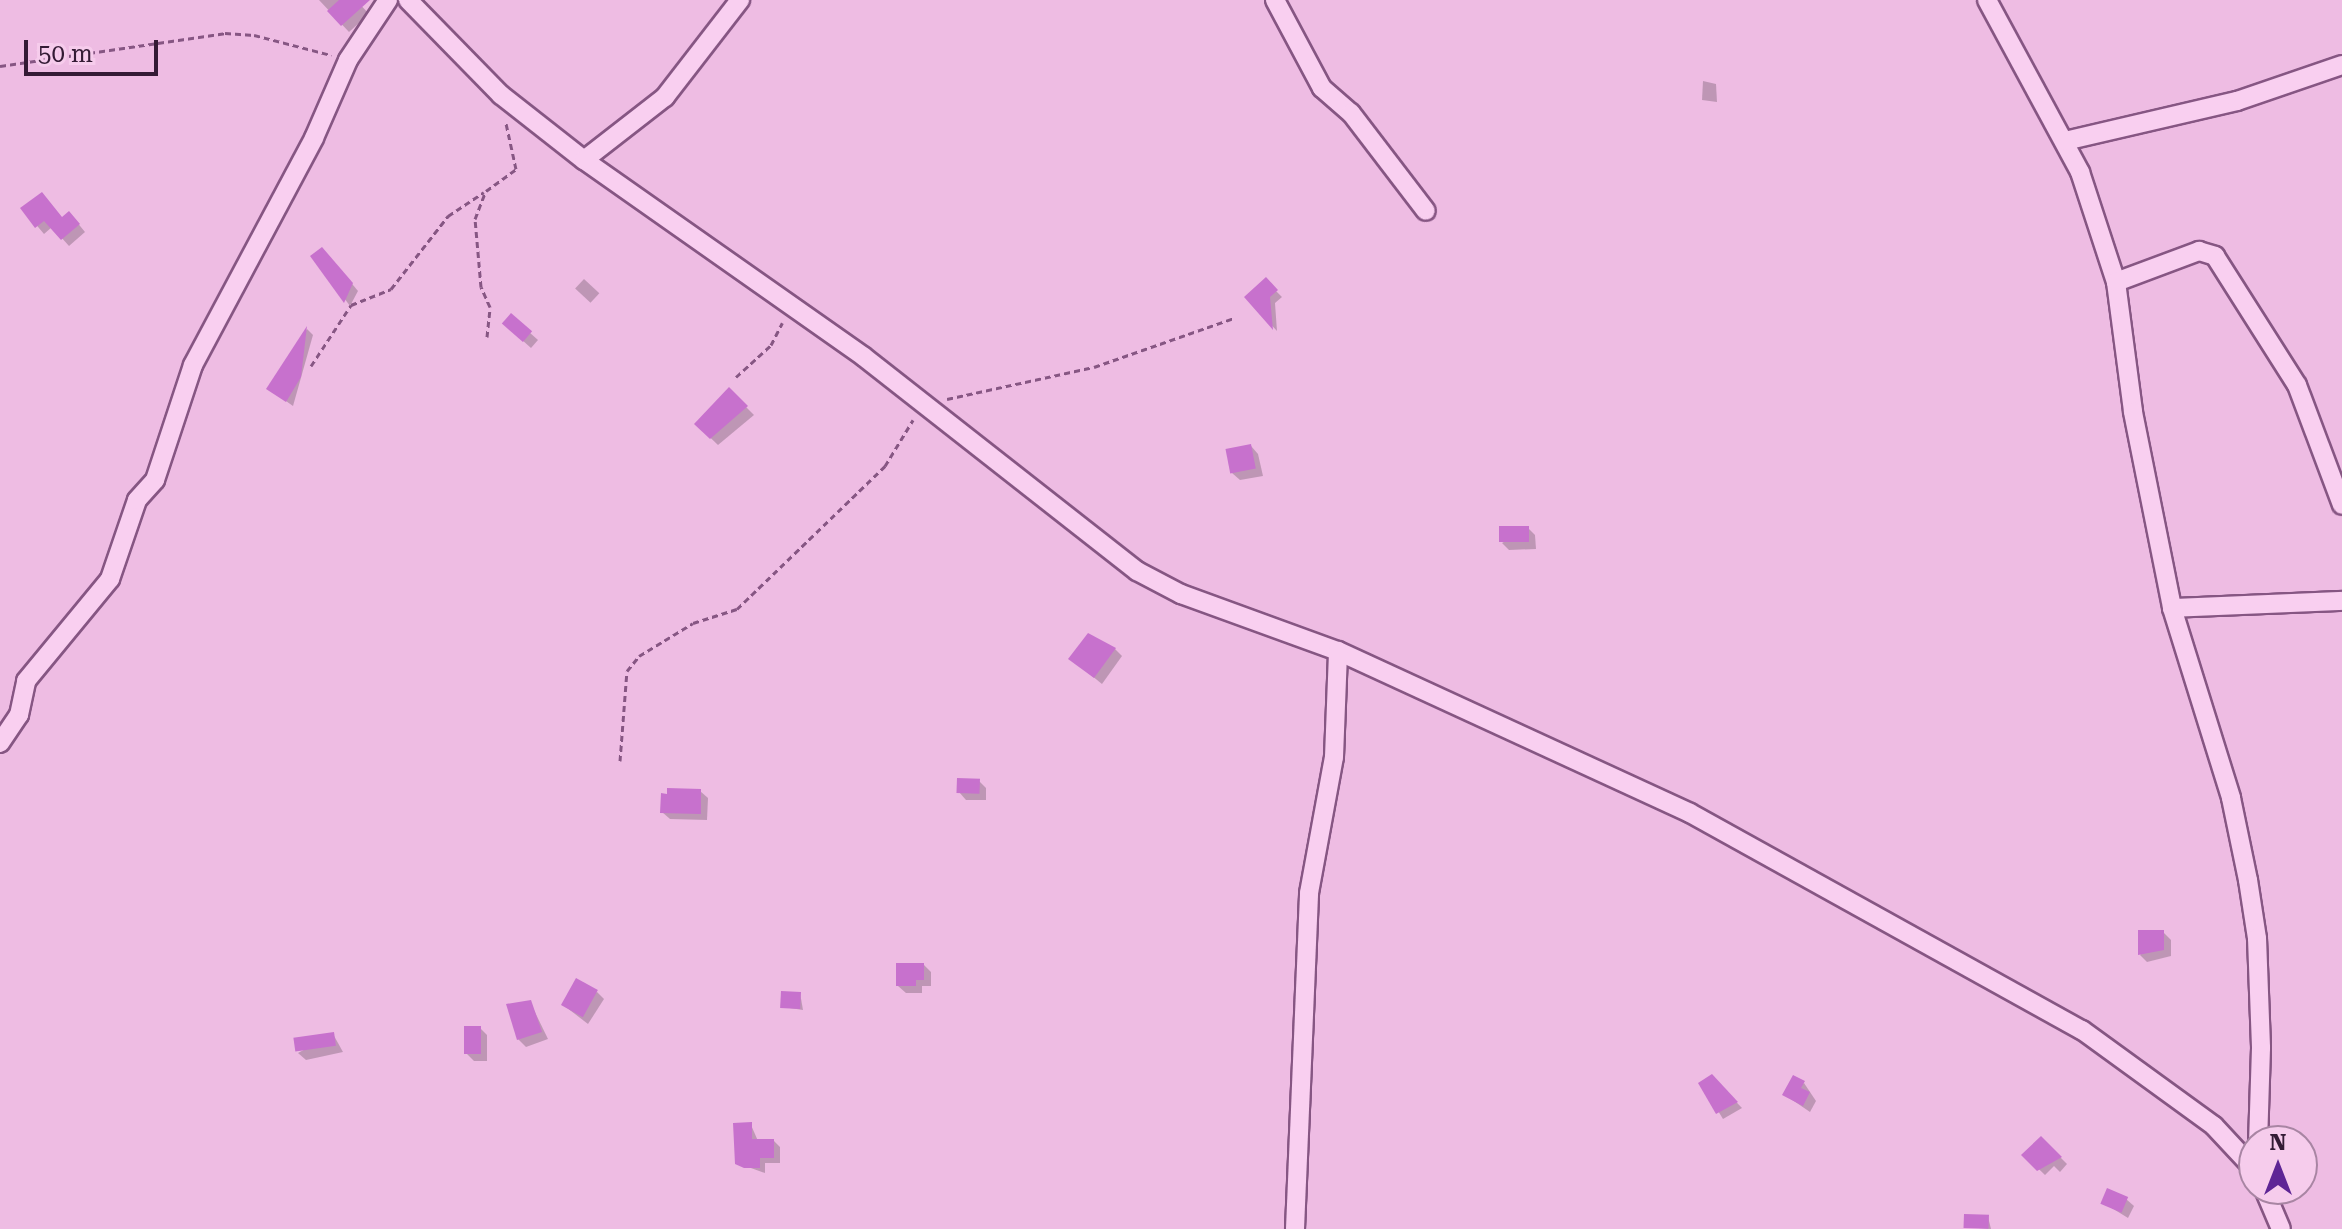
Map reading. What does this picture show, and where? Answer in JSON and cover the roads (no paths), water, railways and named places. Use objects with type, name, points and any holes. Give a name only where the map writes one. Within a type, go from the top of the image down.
[{"type":"street","points":[[0,743],[19,715],[26,681],[110,579],[137,500],[155,480],[193,365],[307,152],[348,60],[388,0]]},
{"type":"street","points":[[408,0],[501,95],[584,160],[922,403],[1137,571],[1181,594],[1338,651],[1690,813],[2082,1030],[2214,1126],[2238,1152]]},
{"type":"street","points":[[584,160],[665,97],[740,0]]},
{"type":"street","points":[[1275,0],[1322,88],[1351,113],[1426,211]]},
{"type":"street","points":[[1987,0],[2065,141],[2116,282],[2133,412],[2172,608],[2231,798],[2248,880],[2257,938],[2261,1048],[2259,1125]]},
{"type":"street","points":[[2065,141],[2237,101],[2342,65]]},
{"type":"street","points":[[2116,282],[2199,251],[2215,256],[2297,385],[2342,505]]},
{"type":"street","points":[[2172,608],[2342,601]]},
{"type":"street","points":[[1295,1229],[1309,893],[1334,757],[1338,651]]},
{"type":"street","points":[[2271,1205],[2281,1229]]}]
